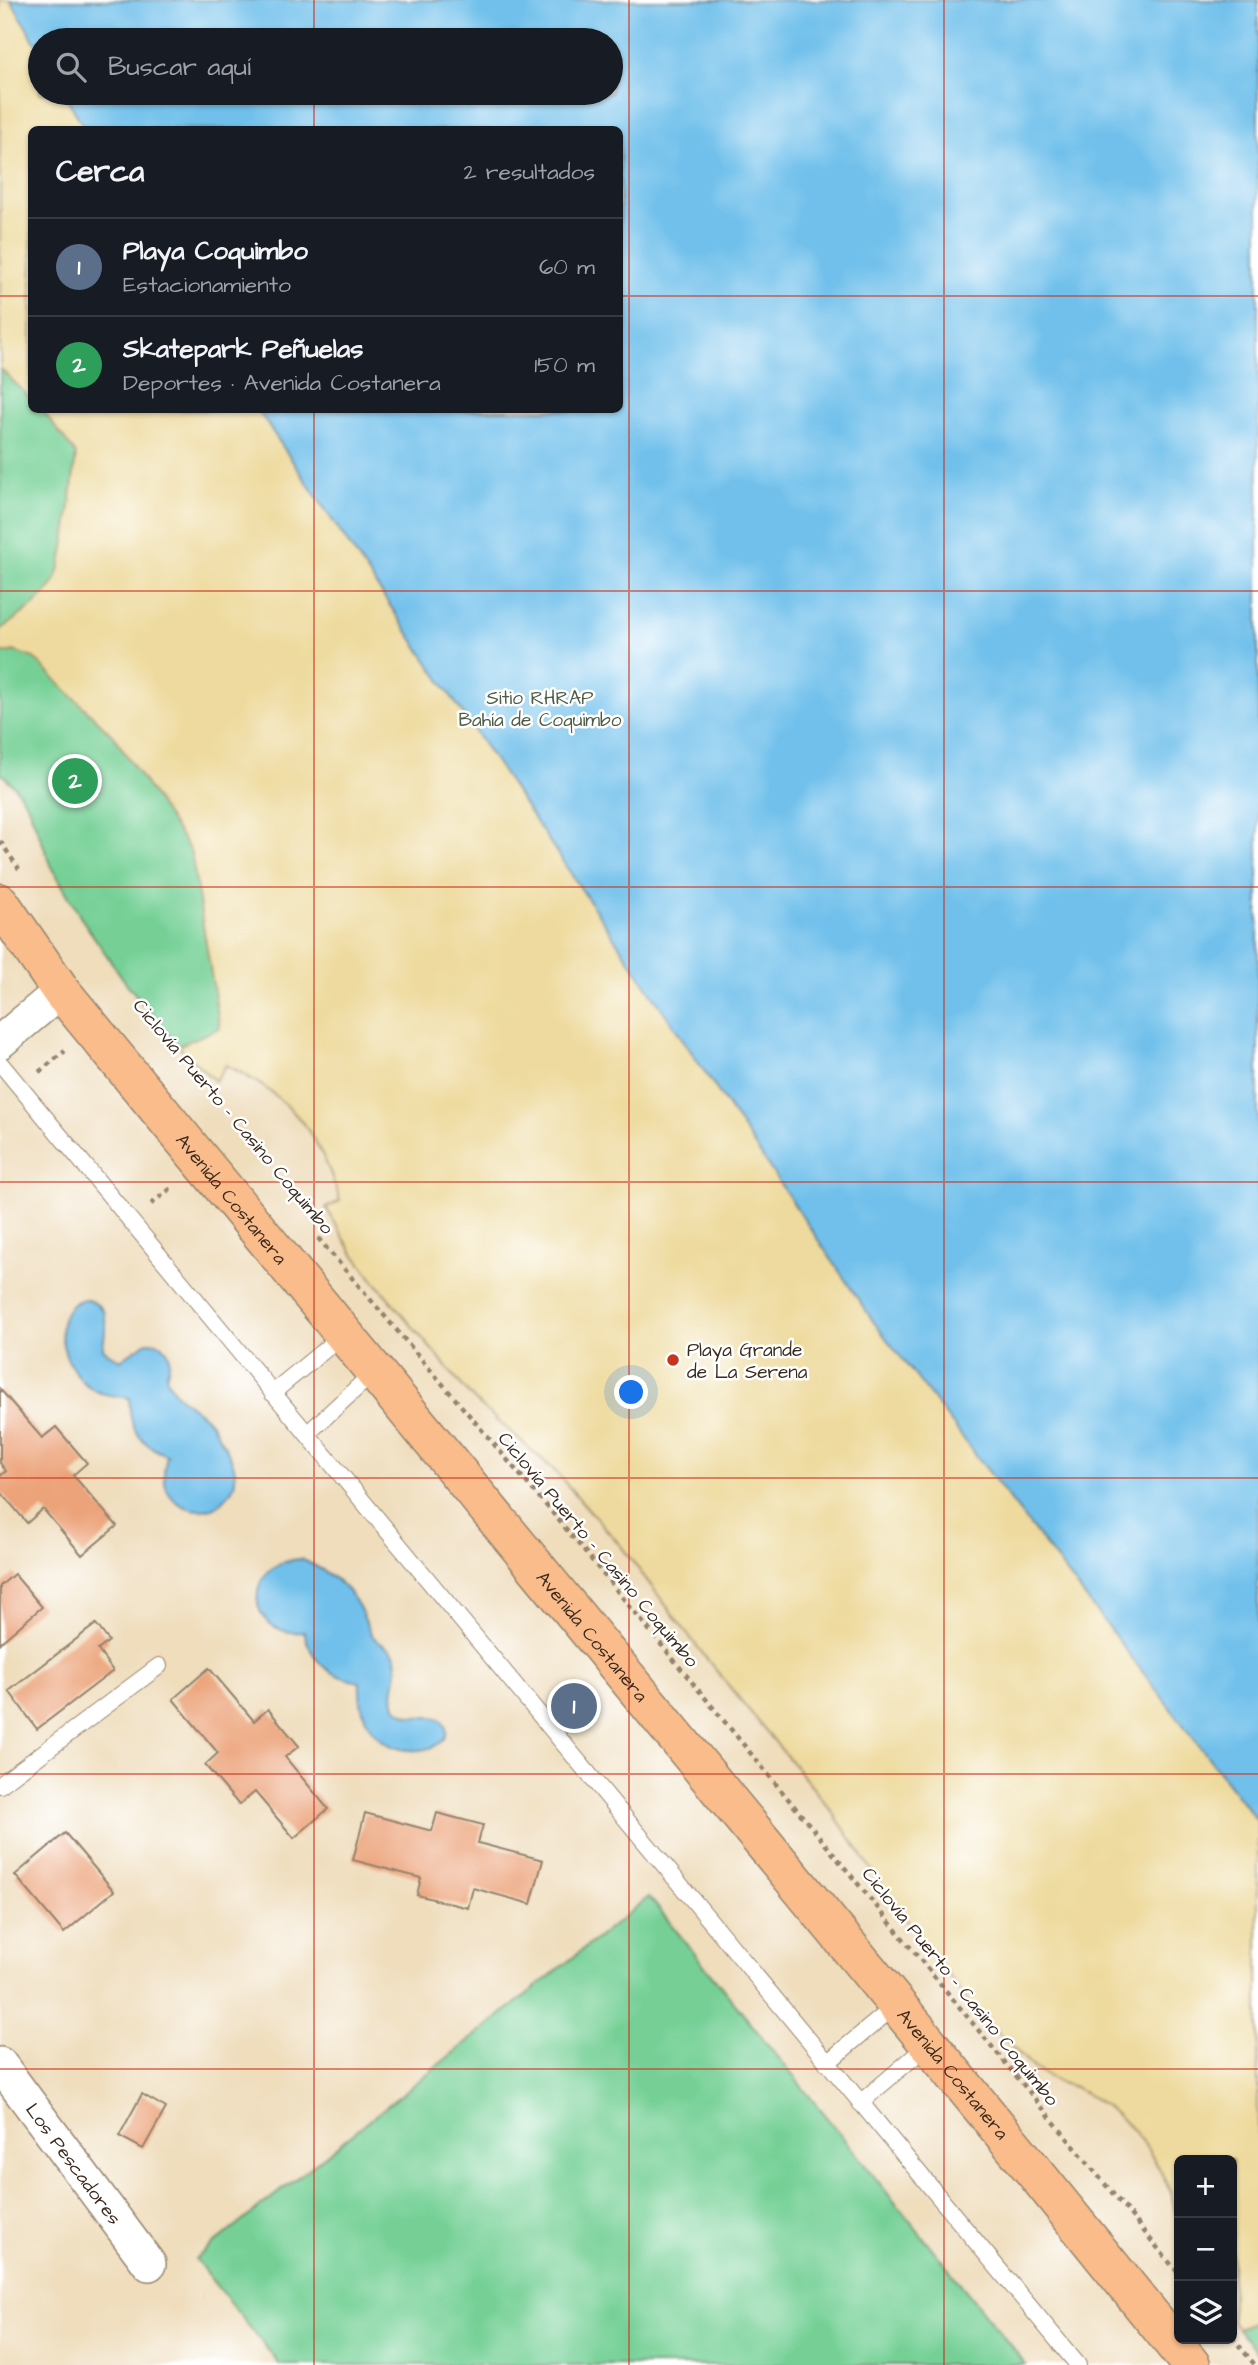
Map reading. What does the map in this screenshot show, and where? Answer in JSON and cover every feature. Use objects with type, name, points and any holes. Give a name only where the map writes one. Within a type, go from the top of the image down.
[{"type":"main road","name":"Avenida Costanera","points":[[0,903],[61,991],[1191,2365]]},
{"type":"street","points":[[0,1042],[61,991]]},
{"type":"street","name":"Los Pescadores","points":[[0,2064],[149,2264]]},
{"type":"lane","points":[[0,1063],[1078,2365]]},
{"type":"lane","points":[[272,1393],[344,1334]]},
{"type":"lane","points":[[307,1434],[374,1372]]},
{"type":"lane","points":[[0,1785],[159,1666]]},
{"type":"lane","points":[[827,2063],[896,2005]]},
{"type":"lane","points":[[860,2103],[929,2045]]},
{"type":"path","points":[[0,841],[20,871]]},
{"type":"path","name":"Ciclovía Puerto - Casino Coquimbo","points":[[313,1232],[562,1524],[1174,2268]]},
{"type":"path","points":[[1237,2343],[1255,2365]]},
{"type":"green space","points":[[0,368],[28,396],[28,413],[44,413],[76,453],[65,542],[58,574],[42,597],[0,630]]},
{"type":"green space","points":[[14,651],[34,658],[115,738],[191,852],[220,1028],[178,1046],[126,983],[81,918],[52,867],[28,806],[0,772],[0,654]]},
{"type":"green space","points":[[649,1897],[1026,2365],[280,2365],[195,2259]]},
{"type":"green space","points":[[1258,2320],[1258,2352],[1238,2330]]},
{"type":"sand","points":[[0,0],[11,0],[28,30],[28,105],[71,105],[83,126],[28,126],[28,396],[0,368]]},
{"type":"sand","name":"Playa Grande de La Serena","points":[[44,413],[260,413],[873,1321],[1258,1822],[1258,2320],[1237,2328],[1237,2155],[1174,2155],[1174,2206],[1159,2168],[1145,2145],[1127,2124],[1103,2104],[1075,2087],[1060,2083],[1034,2068],[975,2011],[892,1900],[832,1811],[709,1662],[620,1545],[553,1469],[474,1400],[375,1282],[351,1250],[326,1208],[340,1201],[323,1155],[300,1119],[268,1090],[226,1065],[215,1081],[178,1046],[220,1028],[191,852],[115,738],[34,658],[14,651],[0,654],[0,630],[36,603],[54,583],[62,560],[76,454]]},
{"type":"water","points":[[11,0],[1258,0],[1258,1822],[873,1321],[260,413],[623,413],[623,126],[83,126],[71,105],[623,105],[623,28],[28,30]]},
{"type":"water","points":[[84,1299],[99,1306],[103,1312],[106,1324],[103,1349],[120,1360],[147,1342],[166,1348],[169,1364],[166,1377],[170,1385],[179,1397],[209,1421],[235,1469],[234,1485],[217,1506],[200,1510],[183,1506],[176,1501],[165,1483],[167,1455],[149,1446],[137,1434],[131,1418],[130,1398],[93,1389],[79,1378],[71,1366],[62,1340],[62,1327],[65,1315],[72,1305]]},
{"type":"water","points":[[301,1559],[334,1578],[354,1598],[373,1636],[392,1651],[396,1658],[393,1693],[395,1706],[409,1715],[434,1717],[443,1722],[446,1734],[440,1743],[426,1749],[409,1750],[391,1745],[375,1733],[363,1712],[360,1682],[339,1676],[323,1666],[312,1652],[304,1632],[284,1631],[270,1624],[261,1612],[258,1599],[260,1585],[268,1573],[281,1563]]},
{"type":"building","points":[[0,1389],[42,1438],[56,1427],[87,1463],[73,1475],[117,1526],[82,1555],[43,1509],[27,1523],[0,1491],[0,1476],[6,1471],[0,1463]]},
{"type":"building","points":[[14,1574],[42,1607],[0,1643],[0,1586]]},
{"type":"building","points":[[96,1624],[109,1641],[98,1650],[113,1671],[37,1729],[9,1691]]},
{"type":"building","points":[[209,1668],[254,1721],[268,1709],[299,1746],[285,1757],[328,1809],[294,1838],[255,1792],[239,1805],[205,1765],[218,1753],[173,1699]]},
{"type":"building","points":[[365,1813],[432,1831],[437,1813],[483,1825],[478,1843],[543,1860],[531,1904],[473,1888],[468,1908],[417,1895],[421,1878],[353,1860]]},
{"type":"building","points":[[65,1833],[114,1891],[64,1933],[15,1875]]},
{"type":"building","points":[[142,2094],[166,2108],[143,2149],[119,2136]]},
{"type":"place","name":"Skatepark Peñuelas","points":[[75,781]]},
{"type":"place","name":"Playa Grande de La Serena","points":[[673,1360]]},
{"type":"place","name":"Playa Coquimbo","points":[[574,1706]]},
{"type":"park label","name":"Sitio RHRAP Bahía de Coquimbo","points":[[540,708]]}]
